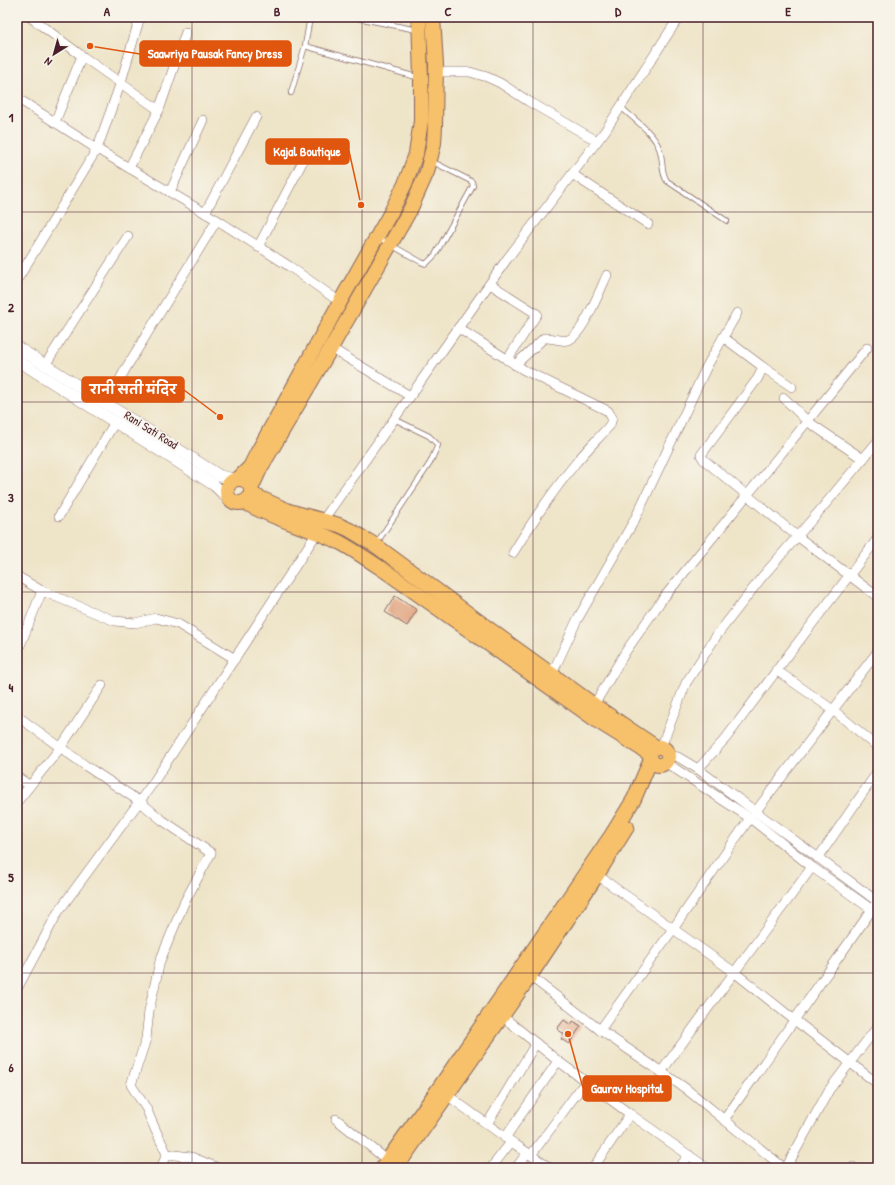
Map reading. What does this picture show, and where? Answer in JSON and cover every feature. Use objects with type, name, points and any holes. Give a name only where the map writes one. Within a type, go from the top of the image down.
[{"type":"main road","points":[[419,24],[421,78],[420,121],[416,154],[405,184],[391,212],[246,472],[237,479],[229,482],[226,493],[228,498],[233,502],[238,503],[248,495],[260,469],[332,348],[420,189],[430,161],[434,143],[436,76],[433,17]]},
{"type":"main road","points":[[237,479],[245,480],[249,484],[248,495]]},
{"type":"main road","points":[[248,495],[289,511],[323,520],[350,530],[375,545],[594,705],[658,756]]},
{"type":"main road","points":[[248,495],[270,516],[317,533],[341,544],[388,573],[599,722],[658,756]]},
{"type":"main road","points":[[388,1165],[447,1095],[530,976],[597,875],[644,798],[652,781],[658,756]]},
{"type":"main road","points":[[388,1165],[611,836],[658,756]]},
{"type":"street","points":[[30,17],[158,110]]},
{"type":"street","points":[[17,280],[97,149],[121,82],[140,17]]},
{"type":"street","points":[[18,984],[58,912],[139,801],[317,533],[323,520],[458,328],[598,141],[679,17]]},
{"type":"street","points":[[129,168],[158,110],[186,32]]},
{"type":"street","points":[[55,122],[82,56]]},
{"type":"street","points":[[436,76],[470,72],[487,77],[500,83],[528,101],[598,141]]},
{"type":"street","points":[[17,98],[97,149],[217,220],[340,302]]},
{"type":"street","points":[[205,213],[256,117]]},
{"type":"street","points":[[170,192],[203,120]]},
{"type":"street","points":[[258,246],[304,159],[309,153],[314,149],[322,148],[344,153]]},
{"type":"street","points":[[572,174],[648,224]]},
{"type":"street","points":[[107,404],[126,368],[217,220]]},
{"type":"street","points":[[45,365],[128,236]]},
{"type":"street","points":[[511,362],[544,338],[549,337],[564,341],[572,338],[592,308],[607,275]]},
{"type":"street","points":[[490,284],[537,314],[511,362]]},
{"type":"street","points":[[552,674],[577,620],[635,519],[707,366],[737,313]]},
{"type":"street","points":[[458,328],[511,362],[608,411],[612,418],[610,425],[575,463],[559,484],[528,528],[513,553]]},
{"type":"street","points":[[724,337],[792,387]]},
{"type":"street","points":[[17,347],[220,476],[237,479]]},
{"type":"street","points":[[332,348],[410,396]]},
{"type":"street","points":[[594,705],[626,651],[661,601],[867,348]]},
{"type":"street","name":"Rani Sati Road","points":[[17,360],[214,485],[228,498]]},
{"type":"street","points":[[763,367],[758,378],[701,455],[704,460],[797,536],[878,597]]},
{"type":"street","points":[[784,398],[807,421],[863,459]]},
{"type":"street","points":[[59,516],[115,422]]},
{"type":"street","points":[[658,756],[686,683],[713,641],[762,577],[878,441]]},
{"type":"street","points":[[698,769],[726,738],[776,670],[878,538]]},
{"type":"street","points":[[17,576],[42,591],[115,621],[135,623],[156,618],[178,624],[234,659]]},
{"type":"street","points":[[17,653],[42,591]]},
{"type":"street","points":[[600,1030],[753,815],[878,651]]},
{"type":"street","points":[[776,670],[833,710],[878,747]]},
{"type":"street","points":[[17,802],[29,785],[61,747],[102,685]]},
{"type":"street","points":[[17,716],[86,766],[139,801],[162,820],[211,853],[184,904],[160,961],[149,1011],[146,1039],[131,1085],[146,1108],[167,1154],[161,1168]]},
{"type":"street","points":[[658,756],[678,757],[698,769],[812,867],[875,912]]},
{"type":"street","points":[[658,756],[753,815],[818,858],[878,902],[875,912],[794,1020],[724,1120]]},
{"type":"street","points":[[818,858],[878,770]]},
{"type":"street","points":[[17,777],[29,785]]},
{"type":"street","points":[[661,1072],[812,867]]},
{"type":"street","points":[[597,875],[734,972],[878,1084]]},
{"type":"street","points":[[530,976],[600,1030],[685,1088],[785,1168],[829,1090],[878,1026]]},
{"type":"street","points":[[502,1016],[558,1062],[586,1080],[630,1114],[707,1168]]},
{"type":"street","points":[[487,1124],[536,1043]]},
{"type":"street","points":[[491,1168],[558,1062]]},
{"type":"street","points":[[516,1168],[529,1154],[586,1080]]},
{"type":"street","points":[[447,1095],[508,1140],[550,1168]]},
{"type":"street","points":[[593,1168],[630,1114]]},
{"type":"street","points":[[336,1119],[388,1165]]},
{"type":"street","points":[[167,1154],[191,1157],[218,1168]]},
{"type":"street","points":[[679,1168],[689,1155]]},
{"type":"lane","points":[[290,93],[305,46],[310,17]]},
{"type":"lane","points":[[353,17],[419,24]]},
{"type":"lane","points":[[305,46],[421,78],[436,76]]},
{"type":"lane","points":[[621,107],[652,136],[660,148],[663,175],[667,181],[727,221]]},
{"type":"lane","points":[[377,237],[421,262],[426,264],[430,262],[435,256],[473,186],[470,180],[416,154]]},
{"type":"lane","points":[[375,545],[430,463],[438,445],[429,436],[394,419]]},
{"type":"building","points":[[395,596],[417,610],[407,626],[385,612]]},
{"type":"building","points":[[564,1020],[571,1025],[573,1021],[581,1026],[569,1044],[561,1039],[564,1034],[557,1029]]},
{"type":"place","name":"Saawriya Pausak Fancy Dress","points":[[90,46]]},
{"type":"place","name":"Kajal Boutique","points":[[361,205]]},
{"type":"place","name":"रानी सती मंदिर","points":[[220,417]]},
{"type":"place","name":"Gaurav Hospital","points":[[568,1034]]}]
